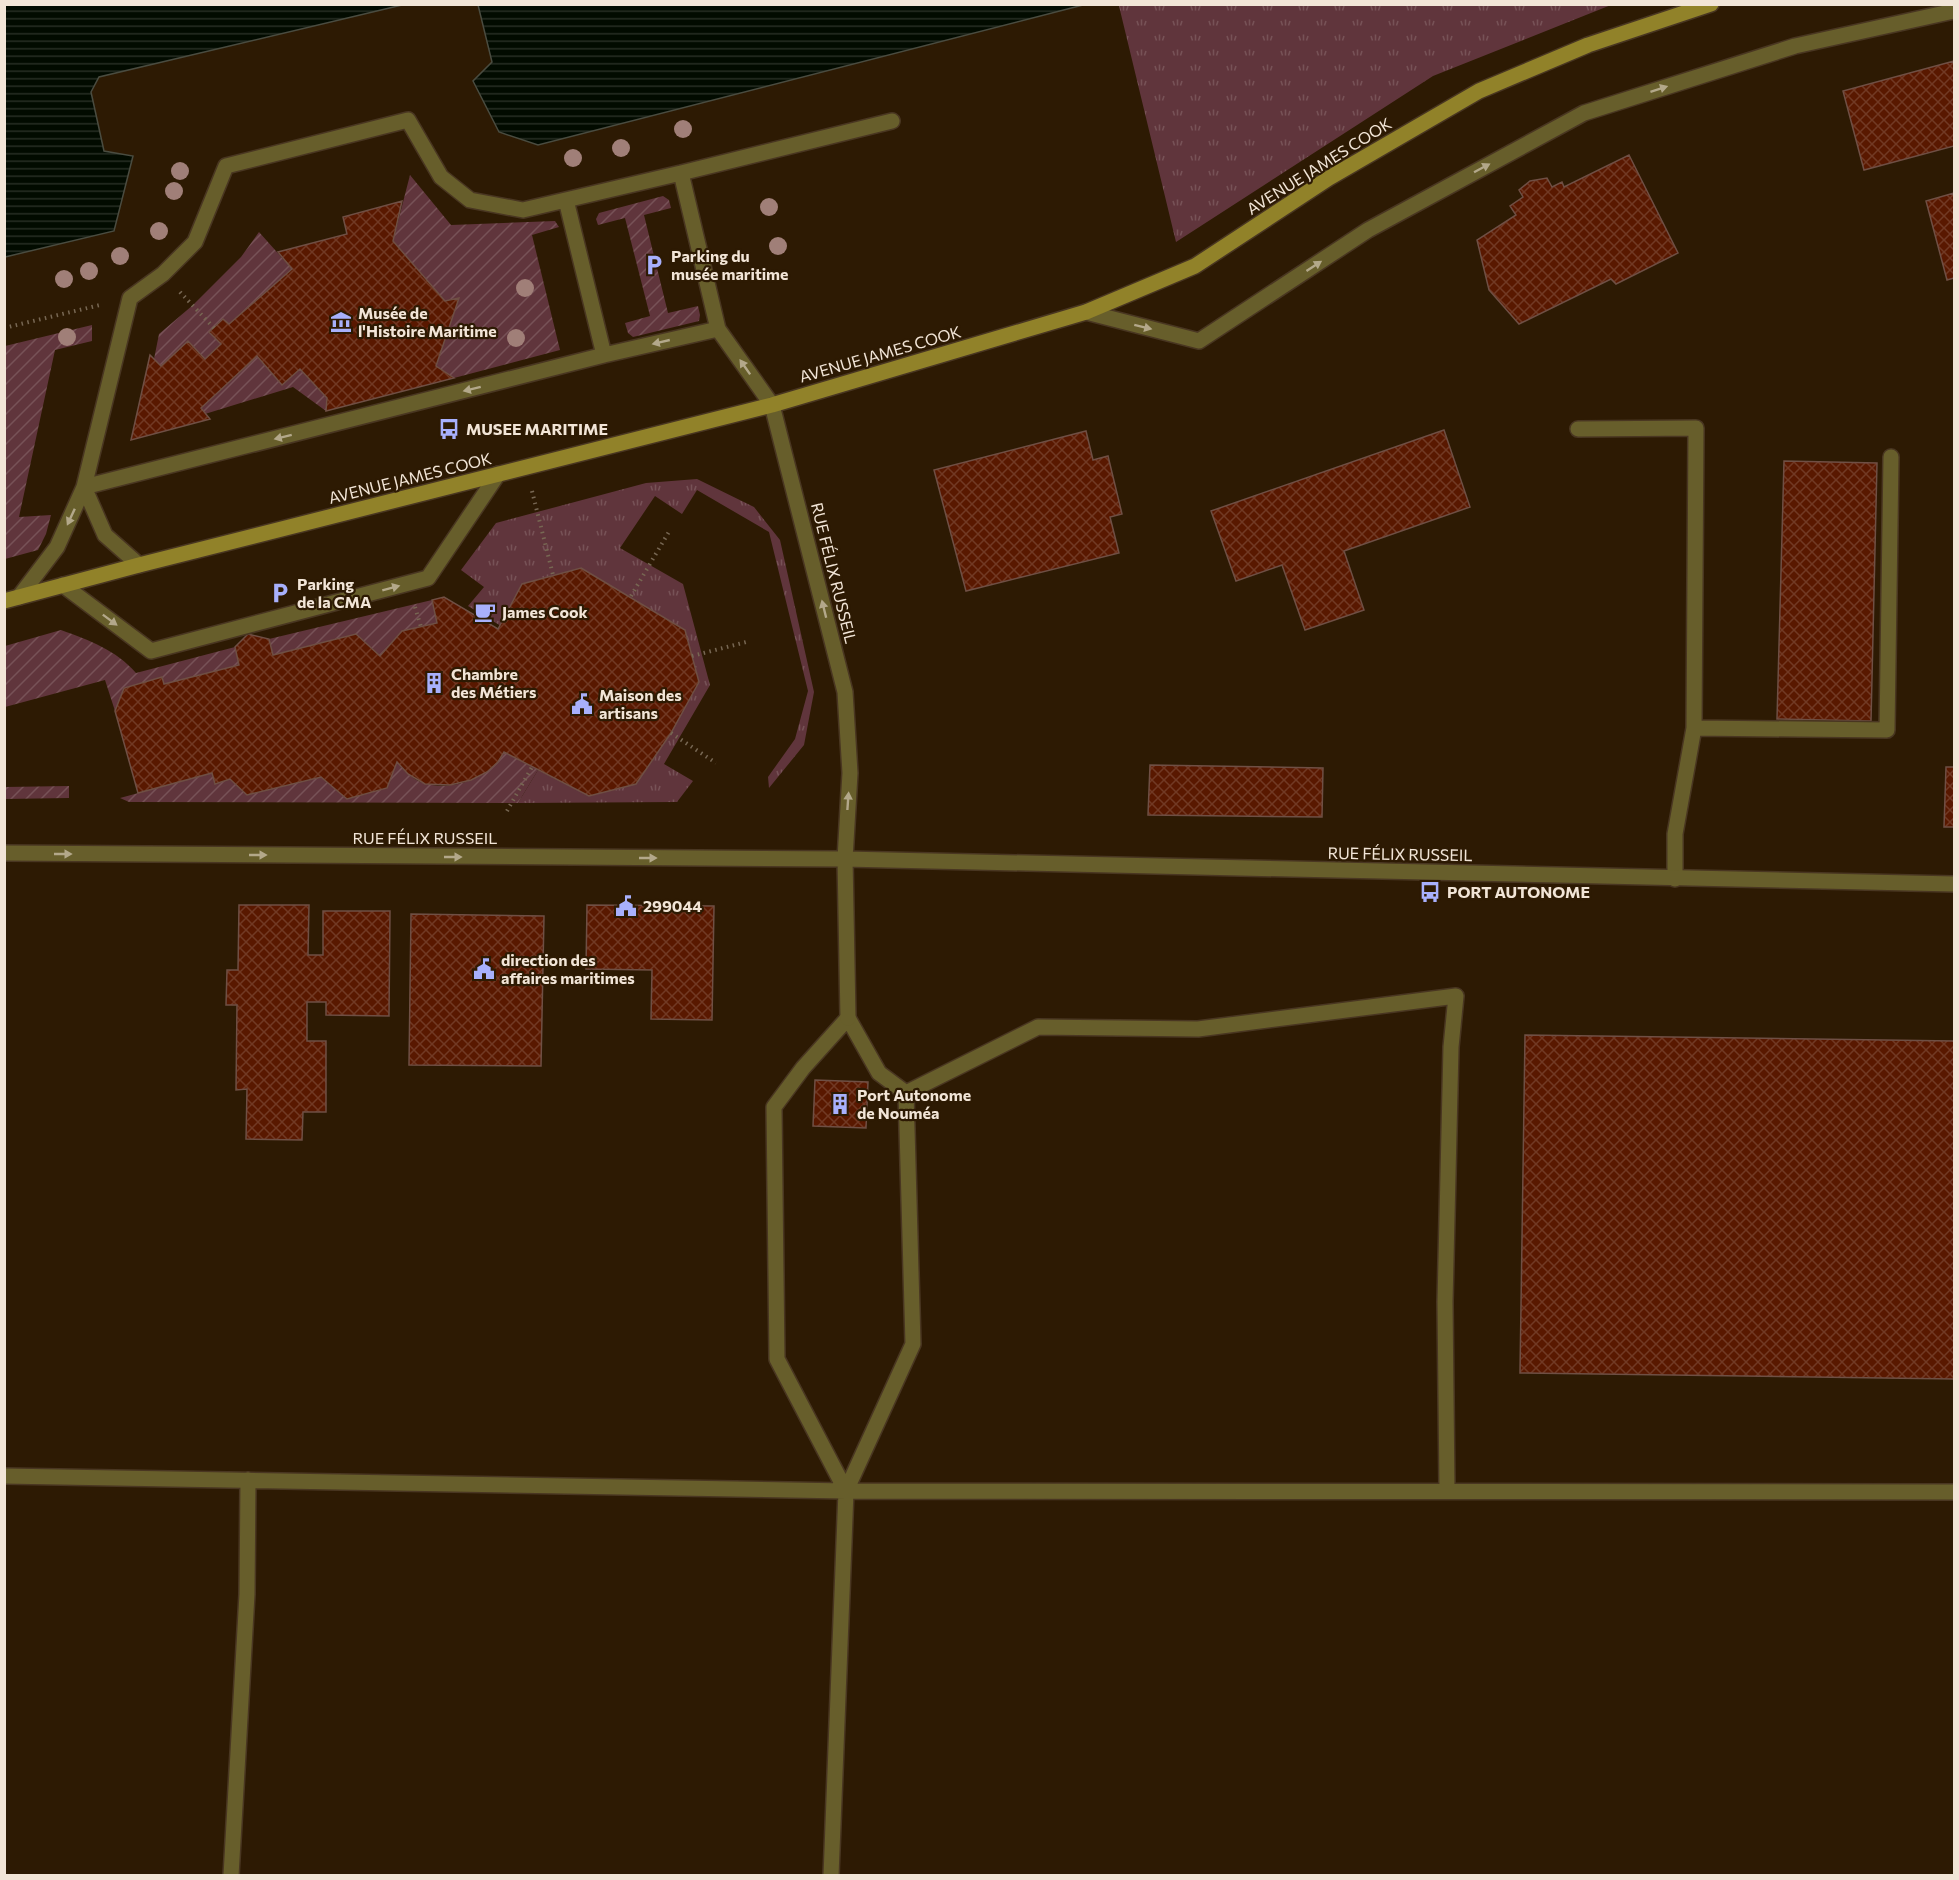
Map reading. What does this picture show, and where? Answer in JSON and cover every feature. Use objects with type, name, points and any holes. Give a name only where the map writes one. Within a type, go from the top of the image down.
[{"type":"main road","name":"AVENUE JAMES COOK","points":[[12,599],[772,405],[1086,312],[1195,266],[1329,178],[1479,91],[1588,45],[1711,4]]},
{"type":"street","points":[[1086,312],[1199,341],[1368,230],[1584,113],[1795,46],[1954,11]]},
{"type":"street","points":[[12,599],[57,547],[84,487],[130,298],[163,274],[195,242],[226,165],[408,120],[441,177],[470,200],[523,210],[892,121]]},
{"type":"street","points":[[681,173],[718,329],[772,405]]},
{"type":"street","points":[[566,200],[604,355]]},
{"type":"street","points":[[84,487],[604,355],[718,329]]},
{"type":"street","name":"RUE FÉLIX RUSSEIL","points":[[772,405],[845,692],[850,773],[845,859],[848,1018]]},
{"type":"street","points":[[1578,429],[1696,428],[1694,728],[1675,834],[1675,879]]},
{"type":"street","points":[[1694,728],[1887,730],[1892,457]]},
{"type":"street","points":[[63,585],[151,651],[428,578],[498,474]]},
{"type":"street","points":[[84,487],[105,535],[139,565]]},
{"type":"street","name":"RUE FÉLIX RUSSEIL","points":[[4,853],[845,859],[1954,884]]},
{"type":"street","points":[[906,1093],[1038,1027],[1198,1029],[1456,996],[1450,1047],[1446,1290],[1447,1491]]},
{"type":"street","points":[[846,1491],[777,1359],[774,1107],[803,1068],[848,1018],[879,1073],[906,1093]]},
{"type":"street","points":[[831,1875],[846,1491],[913,1344],[906,1093]]},
{"type":"street","points":[[4,1476],[846,1491],[1954,1492]]},
{"type":"street","points":[[231,1875],[247,1594],[249,1480]]},
{"type":"path","points":[[163,274],[214,328]]},
{"type":"path","points":[[4,327],[130,298]]},
{"type":"path","points":[[527,467],[553,575]]},
{"type":"path","points":[[631,596],[670,530]]},
{"type":"path","points":[[692,656],[746,642]]},
{"type":"path","points":[[671,733],[716,763]]},
{"type":"path","points":[[507,811],[532,767]]},
{"type":"green space","points":[[1611,5],[1433,76],[1176,242],[1119,6]]},
{"type":"green space","points":[[410,175],[451,225],[555,221],[559,227],[532,235],[560,350],[454,378],[436,366],[459,298],[445,301],[393,241]]},
{"type":"green space","points":[[663,196],[669,200],[671,208],[644,215],[668,313],[698,306],[699,321],[633,337],[628,333],[625,323],[650,316],[625,218],[598,225],[596,219],[599,213]]},
{"type":"green space","points":[[259,232],[292,269],[229,324],[210,331],[221,344],[205,359],[188,341],[161,366],[154,359],[159,334],[193,305],[241,257]]},
{"type":"green space","points":[[92,325],[92,341],[55,350],[19,517],[51,515],[46,534],[38,550],[5,559],[5,346]]},
{"type":"green space","points":[[257,356],[282,385],[300,369],[327,398],[326,411],[293,387],[205,414],[201,408]]},
{"type":"green space","points":[[697,479],[754,507],[780,540],[814,692],[804,745],[769,788],[768,777],[795,739],[808,691],[769,532],[697,490],[682,514],[655,496],[620,548],[683,584],[710,685],[664,764],[693,781],[677,802],[518,803],[538,770],[589,796],[636,784],[671,733],[699,682],[685,630],[581,568],[522,584],[501,626],[468,606],[484,587],[461,570],[496,523],[646,483]]},
{"type":"green space","points":[[432,600],[437,623],[402,631],[380,656],[356,634],[273,655],[269,639]]},
{"type":"green space","points":[[61,630],[111,652],[136,673],[235,647],[239,665],[164,684],[162,677],[124,688],[115,711],[105,680],[5,707],[5,646]]},
{"type":"green space","points":[[504,752],[538,770],[518,803],[129,802],[120,798],[212,773],[215,784],[230,779],[247,795],[321,777],[347,799],[387,788],[397,762],[422,783],[437,786],[460,784],[490,769]]},
{"type":"green space","points":[[69,786],[69,798],[5,799],[5,787]]},
{"type":"shaded area","points":[[478,4],[1083,5],[538,145],[499,132],[473,81],[492,62]]},
{"type":"shaded area","points":[[4,5],[402,5],[99,77],[91,92],[104,151],[133,156],[114,231],[5,257]]},
{"type":"building","points":[[1954,61],[1954,146],[1864,170],[1843,91]]},
{"type":"building","points":[[1629,155],[1678,253],[1616,284],[1611,279],[1519,324],[1489,290],[1477,240],[1516,215],[1510,206],[1523,197],[1519,190],[1530,181],[1547,178],[1552,187],[1562,182],[1564,187]]},
{"type":"building","points":[[1954,193],[1954,278],[1947,280],[1926,201]]},
{"type":"building","name":"Musée de l'Histoire Maritime","points":[[402,201],[393,241],[445,301],[459,298],[436,366],[454,378],[326,411],[327,398],[300,369],[282,385],[257,356],[201,408],[210,419],[131,440],[150,355],[161,366],[188,341],[205,359],[221,344],[209,332],[223,319],[229,324],[292,269],[278,252],[347,234],[343,217]]},
{"type":"building","points":[[1444,430],[1470,507],[1344,551],[1364,610],[1305,630],[1282,565],[1236,581],[1211,511]]},
{"type":"building","points":[[1086,431],[1093,460],[1108,456],[1122,514],[1110,517],[1119,553],[966,591],[934,470]]},
{"type":"building","points":[[1784,461],[1877,463],[1871,721],[1777,719]]},
{"type":"building","name":"Chambre des Métiers","points":[[581,568],[685,630],[699,682],[671,733],[636,784],[589,796],[504,752],[498,762],[487,772],[471,780],[450,785],[425,784],[408,774],[397,762],[387,788],[347,799],[321,777],[247,795],[230,779],[215,784],[212,773],[138,793],[115,711],[124,688],[162,677],[164,684],[239,665],[235,647],[248,634],[269,639],[273,655],[356,634],[380,656],[402,631],[437,623],[432,600],[444,597],[498,629],[522,584]]},
{"type":"building","points":[[1150,765],[1323,768],[1322,817],[1148,815]]},
{"type":"building","points":[[1946,767],[1954,767],[1954,827],[1944,827]]},
{"type":"building","points":[[239,905],[309,905],[308,955],[323,955],[323,911],[390,911],[389,1016],[326,1015],[326,1002],[307,1002],[307,1041],[326,1041],[326,1112],[303,1112],[302,1140],[246,1139],[247,1089],[236,1090],[237,1005],[226,1005],[227,970],[238,970]]},
{"type":"building","points":[[587,905],[714,906],[712,1020],[651,1019],[652,970],[586,969]]},
{"type":"building","points":[[411,914],[544,916],[541,1066],[409,1065]]},
{"type":"building","points":[[1525,1035],[1954,1041],[1954,1379],[1520,1373]]},
{"type":"building","name":"Port Autonome de Nouméa","points":[[815,1080],[868,1082],[866,1128],[813,1126]]},
{"type":"place","name":"Parking du musée maritime","points":[[654,265]]},
{"type":"place","name":"Musée de l'Histoire Maritime","points":[[341,322]]},
{"type":"place","name":"MUSEE MARITIME","points":[[449,429]]},
{"type":"place","name":"Parking de la CMA","points":[[280,593]]},
{"type":"place","name":"James Cook","points":[[485,612]]},
{"type":"place","name":"Chambre des Métiers","points":[[434,683]]},
{"type":"place","name":"Maison des artisans","points":[[582,704]]},
{"type":"place","name":"PORT AUTONOME","points":[[1430,892]]},
{"type":"place","name":"299044","points":[[626,906]]},
{"type":"place","name":"direction des affaires maritimes","points":[[484,969]]},
{"type":"place","name":"Port Autonome de Nouméa","points":[[840,1104]]}]
